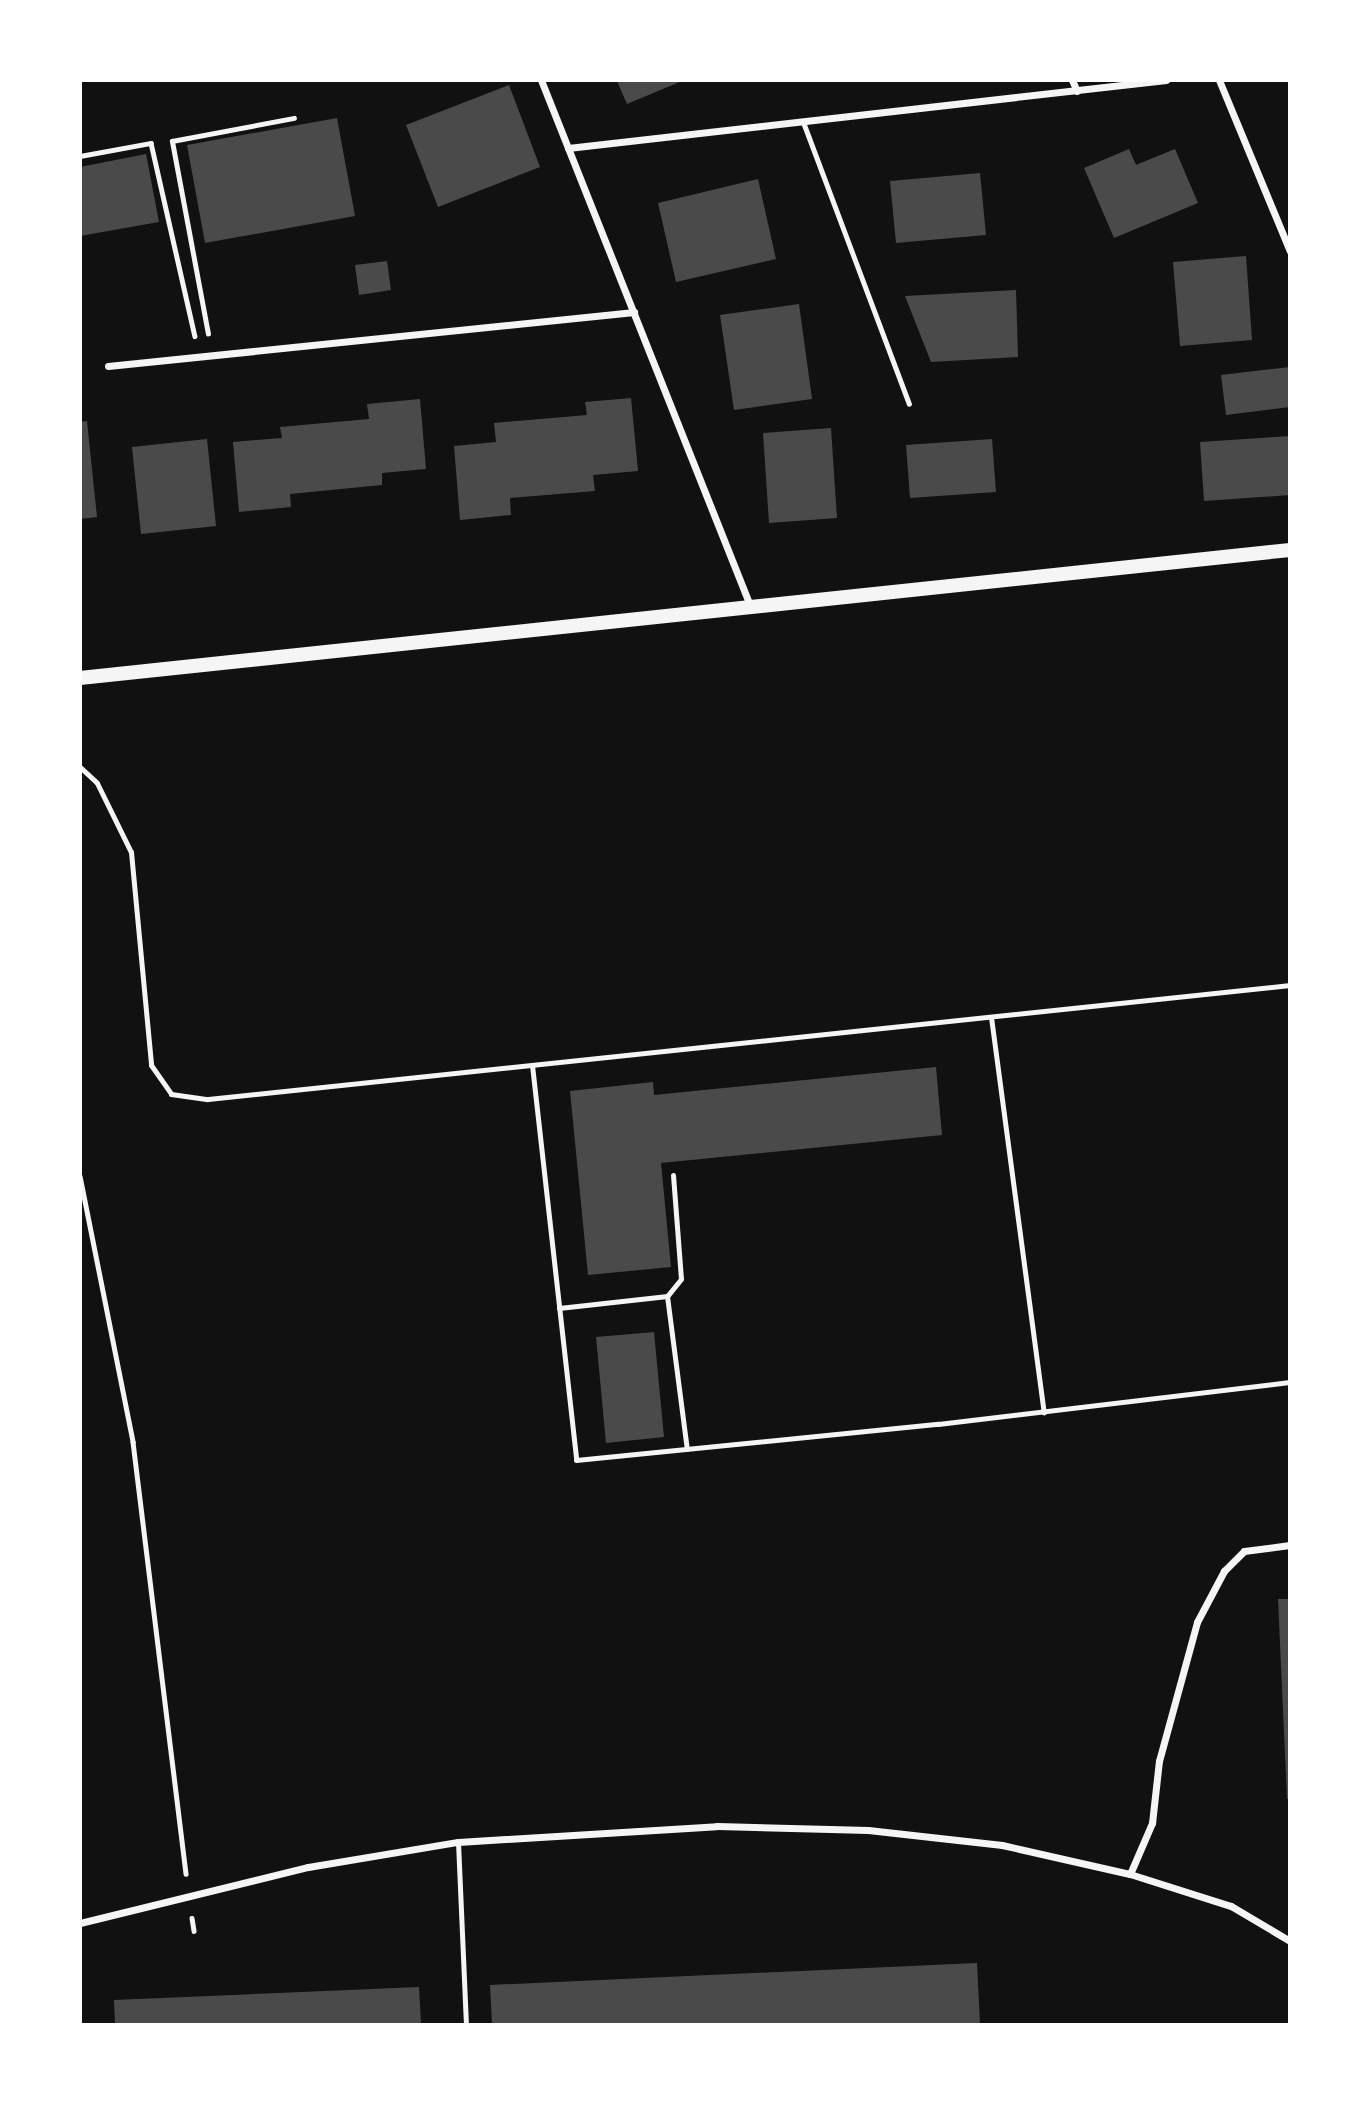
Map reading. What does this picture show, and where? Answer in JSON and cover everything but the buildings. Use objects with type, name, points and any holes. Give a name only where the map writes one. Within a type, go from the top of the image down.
[{"type":"main road","points":[[80,678],[1290,550]]},
{"type":"street","points":[[541,80],[752,608]]},
{"type":"street","points":[[1072,80],[1077,91]]},
{"type":"street","points":[[568,148],[1166,80]]},
{"type":"street","points":[[1219,80],[1290,251]]},
{"type":"street","points":[[108,366],[634,312]]},
{"type":"street","points":[[1130,1874],[1152,1823],[1159,1761],[1197,1622],[1224,1571],[1244,1551],[1290,1545]]},
{"type":"street","points":[[80,1923],[189,1899],[308,1867],[458,1842],[717,1826],[868,1830],[1002,1845],[1130,1874],[1231,1906],[1290,1941]]},
{"type":"lane","points":[[803,122],[909,404]]},
{"type":"lane","points":[[80,766],[97,783],[131,852],[151,1065],[171,1094],[208,1100],[1290,985]]},
{"type":"lane","points":[[991,1017],[1044,1412]]},
{"type":"lane","points":[[532,1065],[576,1460],[1044,1412],[1290,1382]]},
{"type":"lane","points":[[559,1308],[667,1296],[681,1279],[673,1175]]},
{"type":"lane","points":[[667,1296],[687,1449]]},
{"type":"lane","points":[[458,1842],[466,2025]]},
{"type":"path","points":[[212,356],[172,141],[294,118]]},
{"type":"path","points":[[80,156],[151,143],[200,357]]},
{"type":"path","points":[[80,1176],[133,1442],[189,1899]]}]
